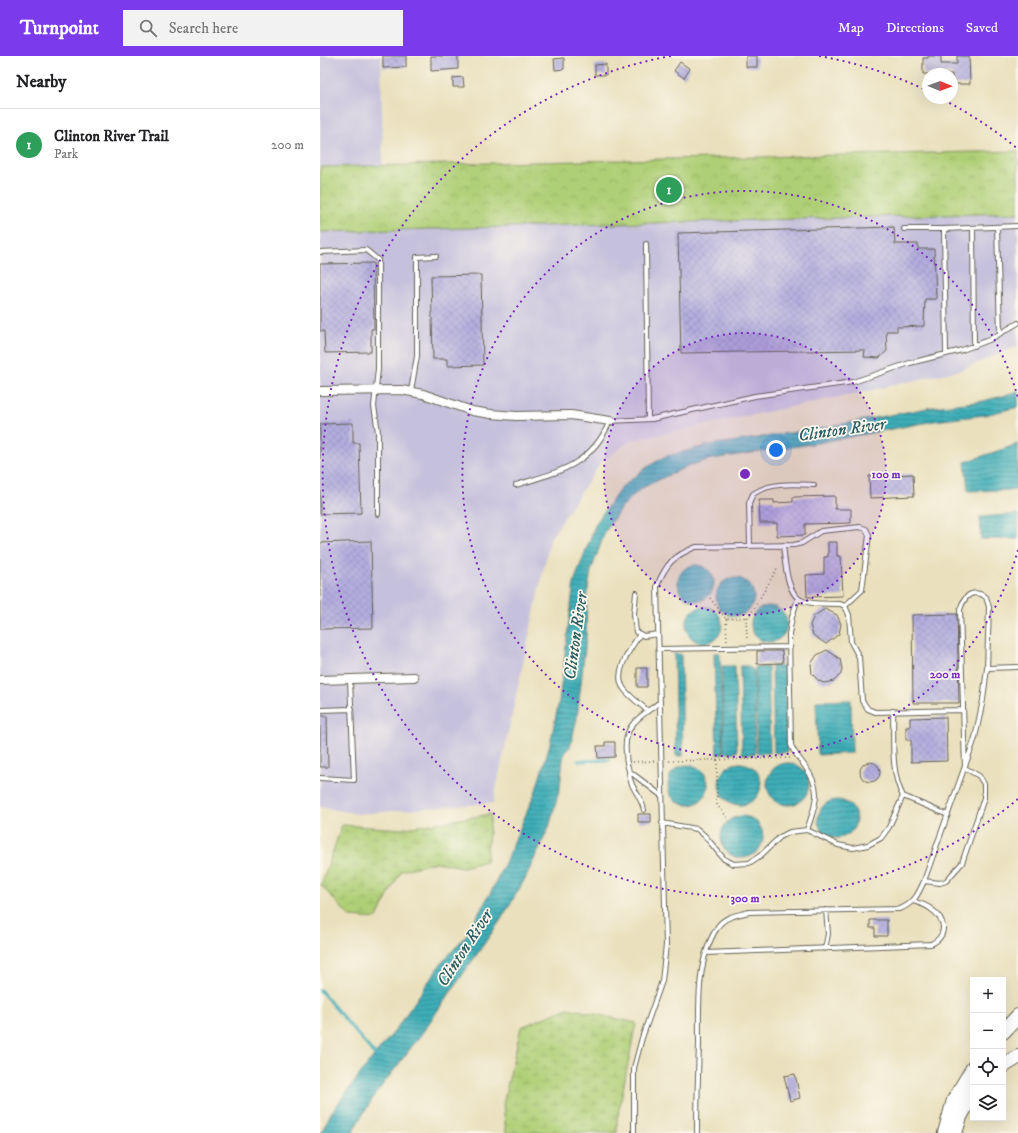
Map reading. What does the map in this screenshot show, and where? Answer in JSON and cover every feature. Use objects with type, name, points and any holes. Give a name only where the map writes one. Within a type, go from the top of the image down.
[{"type":"highway","points":[[1006,1029],[1018,1016]]},
{"type":"highway","points":[[1006,1064],[1018,1057]]},
{"type":"highway","points":[[945,1133],[954,1100],[970,1073]]},
{"type":"highway","points":[[955,1133],[960,1117],[970,1098]]},
{"type":"street","points":[[320,390],[376,389],[411,391],[472,410],[491,414],[516,416],[571,415],[610,421]]},
{"type":"street","points":[[320,680],[414,678]]},
{"type":"lane","points":[[904,229],[1018,226]]},
{"type":"lane","points":[[997,227],[1000,333]]},
{"type":"lane","points":[[973,228],[974,346]]},
{"type":"lane","points":[[944,229],[946,353]]},
{"type":"lane","points":[[646,244],[648,419]]},
{"type":"lane","points":[[320,252],[366,250],[378,260],[378,369],[374,406],[378,432],[378,514]]},
{"type":"lane","points":[[411,391],[417,356],[417,257],[436,256]]},
{"type":"lane","points":[[516,485],[561,471],[584,459],[606,431],[610,421],[648,419],[755,396],[853,382],[946,353],[974,346],[989,340],[1018,323]]},
{"type":"lane","points":[[750,545],[750,503],[753,494],[770,486],[791,484],[814,485]]},
{"type":"lane","points":[[634,1133],[634,1068],[642,1038],[662,981],[666,945],[657,586],[668,563],[685,551],[696,547],[782,545],[802,543],[821,531],[850,527],[866,529],[869,535],[862,590],[845,606]]},
{"type":"lane","points":[[782,545],[790,587],[801,601],[840,604],[845,606],[849,615],[851,642],[859,657],[862,701],[868,709],[875,712],[963,710]]},
{"type":"lane","points":[[636,593],[634,625],[636,632],[644,636],[658,634]]},
{"type":"lane","points":[[697,1133],[700,1005],[706,953],[717,926],[730,916],[749,912],[900,909],[913,901],[917,896],[924,881],[965,768],[975,738],[983,700],[987,668],[989,607],[986,597],[981,594],[974,593],[967,595],[962,601],[960,610],[965,768]]},
{"type":"lane","points":[[798,598],[792,617],[790,647],[791,744],[793,752],[812,776],[816,785],[814,809],[807,830]]},
{"type":"lane","points":[[640,634],[624,660],[621,672],[621,682],[624,689],[648,711]]},
{"type":"lane","points":[[658,649],[790,647]]},
{"type":"lane","points":[[987,668],[1018,667]]},
{"type":"lane","points":[[320,778],[354,780],[350,679]]},
{"type":"lane","points":[[644,810],[643,804],[630,782],[625,741],[627,731],[633,722],[660,702]]},
{"type":"lane","points":[[320,710],[352,709]]},
{"type":"lane","points":[[893,711],[895,769],[899,789],[903,796],[948,815]]},
{"type":"lane","points":[[924,881],[940,884],[946,881],[962,863],[984,798],[984,784],[979,776],[965,768]]},
{"type":"lane","points":[[629,771],[662,796]]},
{"type":"lane","points":[[662,823],[697,829],[705,836],[724,859],[734,864],[749,863],[760,856],[780,837],[790,832],[807,830],[838,845],[852,848],[868,845],[881,838],[889,827],[903,796]]},
{"type":"lane","points":[[706,953],[931,944],[938,941],[942,933],[942,924],[938,915],[930,908],[913,901]]},
{"type":"lane","points":[[825,949],[828,934],[826,910]]},
{"type":"path","points":[[726,619],[749,617],[784,557]]},
{"type":"path","points":[[710,598],[726,619],[727,648]]},
{"type":"path","points":[[746,617],[747,648]]},
{"type":"path","points":[[627,762],[799,758]]},
{"type":"path","points":[[717,760],[717,805],[728,818]]},
{"type":"shaded area","points":[[320,56],[381,56],[383,166],[320,167]]},
{"type":"shaded area","points":[[1018,213],[1018,346],[961,370],[632,440],[601,462],[550,539],[493,803],[358,814],[320,807],[320,228],[576,225]]},
{"type":"green space","points":[[1018,151],[1018,213],[320,232],[320,167]]},
{"type":"green space","points":[[491,814],[486,861],[463,867],[436,862],[401,871],[376,919],[350,917],[321,885],[342,825],[400,829]]},
{"type":"green space","points":[[568,1008],[636,1023],[617,1120],[617,1133],[506,1133],[503,1104],[521,1027]]},
{"type":"water","name":"Clinton River","points":[[1018,392],[1018,407],[985,415],[934,421],[812,444],[712,459],[688,466],[644,487],[620,509],[605,532],[591,571],[587,595],[586,639],[577,718],[570,747],[565,752],[563,759],[560,788],[549,827],[525,879],[500,921],[420,1036],[375,1095],[355,1127],[353,1133],[321,1133],[331,1113],[373,1057],[394,1032],[440,965],[467,934],[493,888],[508,856],[535,793],[550,744],[559,701],[574,582],[596,523],[621,488],[644,469],[664,457],[709,445],[810,430],[933,407],[983,401]]},
{"type":"water","points":[[1018,444],[1018,490],[968,491],[965,462]]},
{"type":"water","points":[[1018,514],[1018,539],[981,539],[980,517]]},
{"type":"water","points":[[700,565],[709,570],[713,576],[713,590],[709,596],[700,601],[692,601],[683,596],[679,590],[678,579],[683,570],[689,566]]},
{"type":"water","points":[[735,578],[748,584],[754,597],[748,610],[735,616],[722,610],[716,597],[722,584]]},
{"type":"water","points":[[769,606],[779,609],[784,614],[787,624],[784,634],[779,639],[769,642],[759,639],[754,634],[751,624],[754,614],[759,609]]},
{"type":"water","points":[[704,607],[714,610],[719,615],[722,625],[719,635],[714,640],[704,643],[694,640],[689,635],[686,625],[689,615],[694,610]]},
{"type":"water","points":[[714,653],[720,653],[723,754],[717,755]]},
{"type":"water","points":[[674,654],[681,654],[683,756],[676,756]]},
{"type":"water","points":[[722,666],[735,666],[737,752],[724,753]]},
{"type":"water","points":[[740,666],[748,666],[754,671],[755,754],[742,754]]},
{"type":"water","points":[[772,666],[785,666],[787,752],[774,753]]},
{"type":"water","points":[[755,667],[768,667],[770,753],[757,753]]},
{"type":"water","points":[[851,700],[852,753],[818,755],[816,701]]},
{"type":"water","points":[[740,763],[755,769],[761,784],[755,799],[740,805],[725,799],[719,784],[725,769]]},
{"type":"water","points":[[784,763],[792,763],[800,766],[806,772],[809,784],[806,796],[800,802],[792,805],[784,805],[776,802],[770,796],[767,788],[767,780],[770,772],[776,766]]},
{"type":"water","points":[[688,765],[696,767],[702,771],[706,777],[708,785],[706,793],[702,799],[696,803],[688,805],[680,803],[674,799],[670,793],[668,785],[670,777],[674,771],[680,767]]},
{"type":"water","points":[[833,800],[841,800],[848,803],[853,808],[856,819],[853,830],[848,835],[841,838],[833,838],[826,835],[821,830],[818,823],[818,815],[821,808],[826,803]]},
{"type":"water","points":[[742,816],[757,822],[763,837],[757,852],[742,858],[727,852],[721,837],[727,822]]},
{"type":"building","points":[[383,56],[406,56],[406,67],[383,68]]},
{"type":"building","points":[[431,56],[458,56],[458,69],[431,71]]},
{"type":"building","points":[[746,56],[757,56],[757,67],[746,67]]},
{"type":"building","points":[[928,56],[941,56],[941,64],[957,64],[957,56],[969,56],[970,84],[958,84],[958,68],[923,68],[923,58],[928,58]]},
{"type":"building","points":[[564,58],[564,69],[555,70],[554,59]]},
{"type":"building","points":[[680,62],[690,69],[684,78],[674,71]]},
{"type":"building","points":[[606,64],[606,75],[595,75],[595,65]]},
{"type":"building","points":[[463,77],[464,87],[453,87],[453,78]]},
{"type":"building","points":[[894,227],[895,244],[918,244],[918,249],[934,249],[936,299],[925,299],[924,326],[897,327],[897,331],[886,331],[887,351],[879,358],[864,357],[865,350],[681,353],[678,233]]},
{"type":"building","points":[[373,263],[374,329],[371,329],[371,352],[325,353],[324,331],[320,331],[320,264]]},
{"type":"building","points":[[481,275],[483,365],[447,366],[447,359],[433,359],[431,276]]},
{"type":"building","points":[[353,423],[353,443],[359,443],[361,513],[320,514],[320,424]]},
{"type":"building","points":[[913,474],[914,496],[870,498],[869,476]]},
{"type":"building","points":[[835,496],[835,509],[851,509],[851,523],[805,524],[805,535],[777,536],[777,523],[760,523],[759,500],[774,500],[774,503],[793,502],[793,497]]},
{"type":"building","points":[[371,541],[373,628],[320,629],[320,543]]},
{"type":"building","points":[[828,542],[837,542],[837,556],[841,556],[843,596],[807,597],[806,575],[824,574],[824,557],[828,557]]},
{"type":"building","points":[[825,609],[837,615],[841,624],[839,634],[826,644],[813,635],[810,625],[814,616]]},
{"type":"building","points":[[957,614],[959,703],[913,703],[912,615]]},
{"type":"building","points":[[827,650],[840,659],[842,669],[841,674],[834,681],[824,683],[819,681],[812,674],[811,664],[817,655]]},
{"type":"building","points":[[757,651],[782,651],[783,663],[757,664]]},
{"type":"building","points":[[637,668],[647,668],[647,687],[637,687]]},
{"type":"building","points":[[320,716],[327,716],[328,767],[320,767]]},
{"type":"building","points":[[946,717],[947,761],[911,762],[911,740],[906,740],[906,727],[910,727],[910,718]]},
{"type":"building","points":[[605,742],[615,742],[615,757],[598,758],[597,746],[605,746]]},
{"type":"building","points":[[870,762],[877,765],[880,772],[877,779],[870,782],[863,779],[860,772],[863,765]]},
{"type":"building","points":[[638,814],[651,814],[651,822],[638,822]]},
{"type":"building","points":[[870,920],[887,920],[887,936],[875,936],[875,928],[870,928]]},
{"type":"building","points":[[795,1074],[800,1098],[790,1101],[784,1076]]},
{"type":"waterway","points":[[578,761],[609,760]]},
{"type":"waterway","points":[[320,990],[375,1055]]},
{"type":"place","name":"Clinton River Trail","points":[[669,190]]}]
